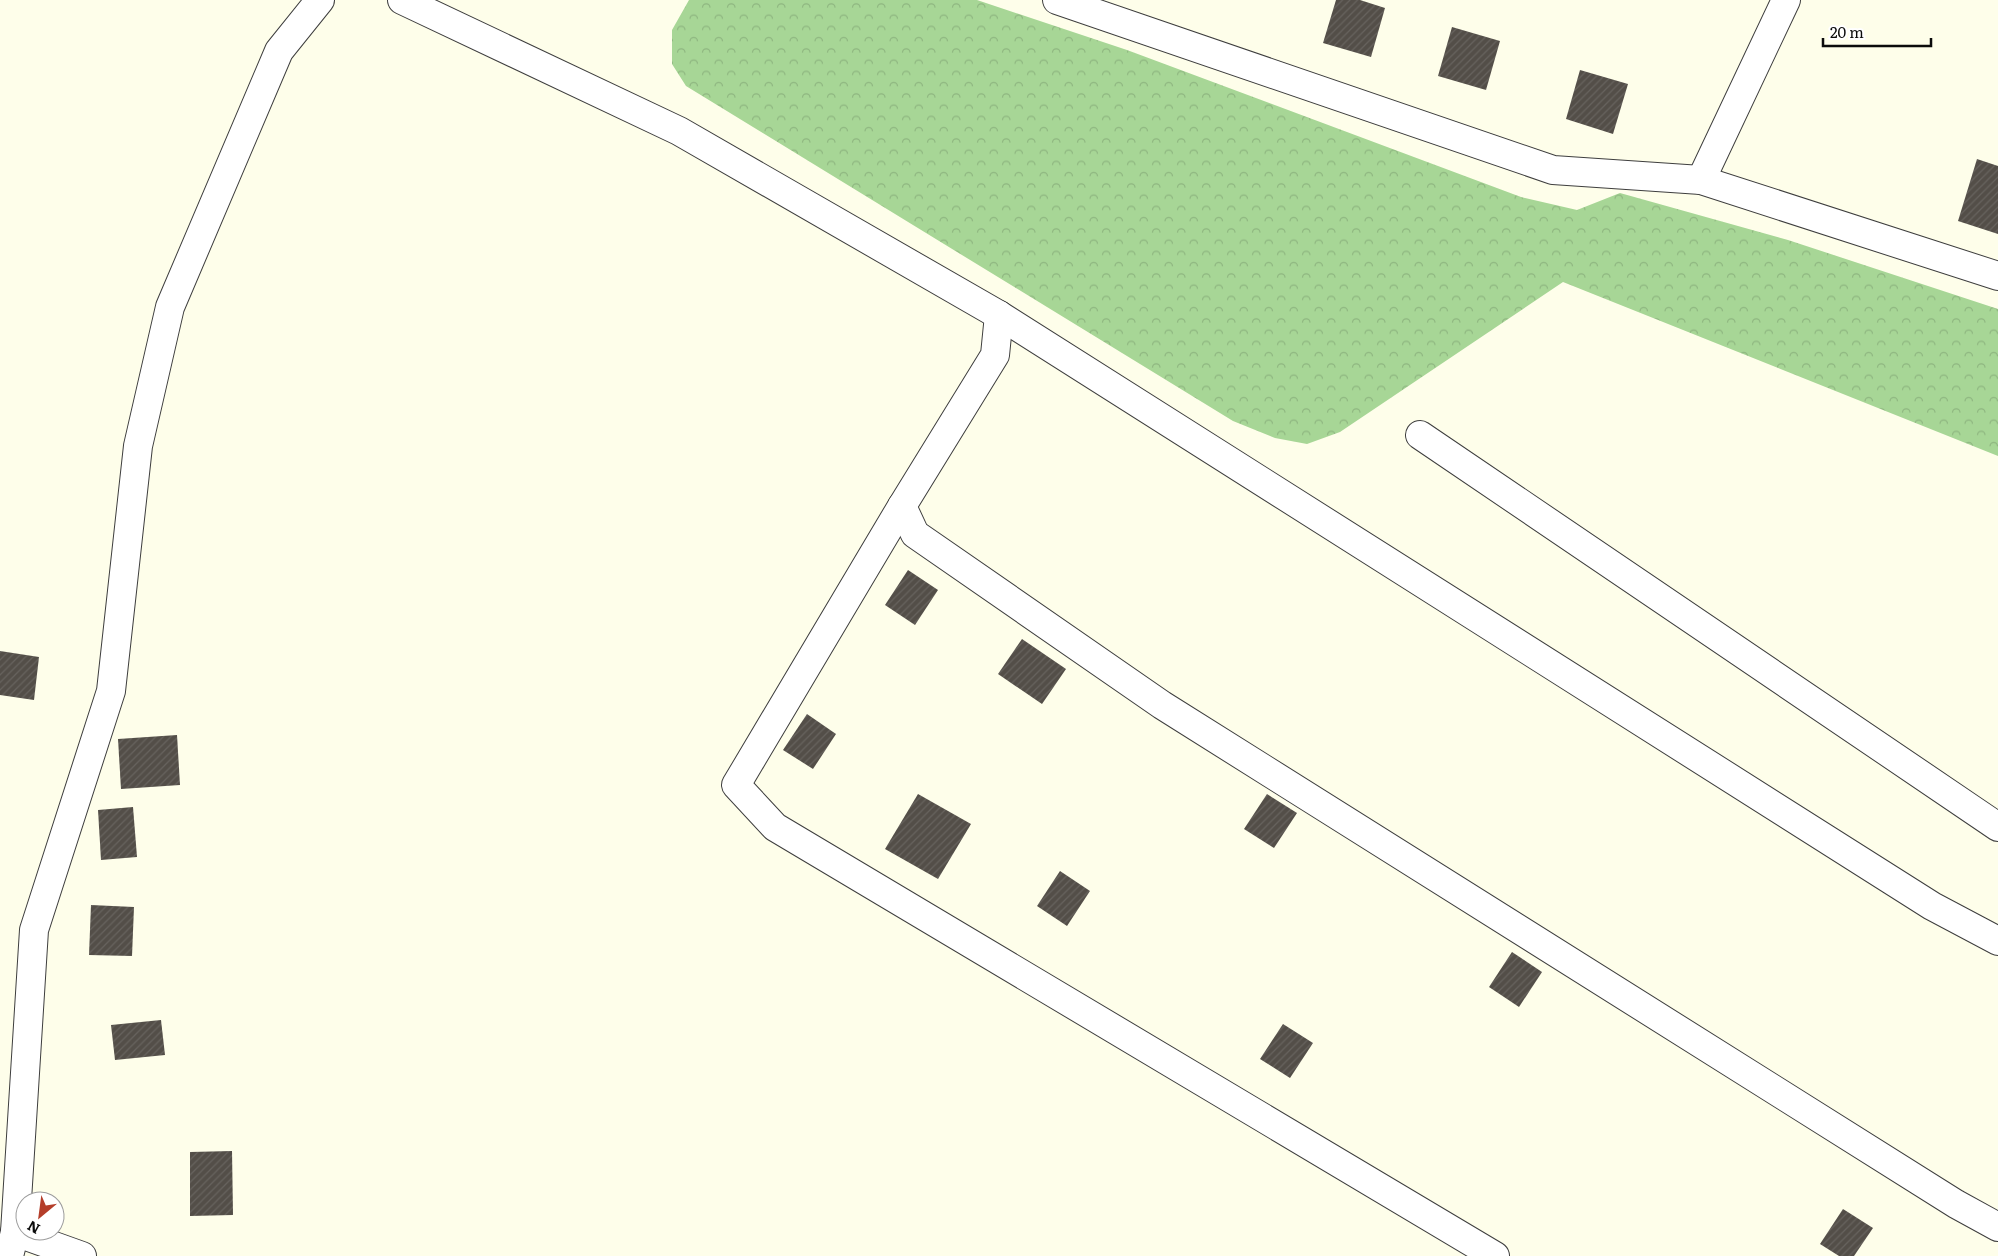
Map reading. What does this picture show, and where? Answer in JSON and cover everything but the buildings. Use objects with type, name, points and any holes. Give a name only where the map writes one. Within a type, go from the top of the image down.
[{"type":"street","points":[[82,1256],[12,1244],[34,930],[111,691],[138,446],[170,308],[279,50],[320,0]]},
{"type":"street","points":[[402,0],[679,131],[999,315],[1932,906],[1998,942]]},
{"type":"street","points":[[1057,0],[1553,170],[1701,180],[1998,276]]},
{"type":"street","points":[[1701,180],[1786,0]]},
{"type":"street","points":[[999,315],[995,355],[902,506],[736,785],[775,827],[1495,1256]]},
{"type":"street","points":[[1420,435],[1998,827]]},
{"type":"street","points":[[902,506],[915,534],[1162,705],[1956,1204],[1998,1227]]},
{"type":"green space","points":[[689,0],[977,0],[1127,50],[1521,197],[1577,210],[1620,193],[1788,240],[1998,309],[1998,456],[1563,282],[1340,432],[1307,444],[1275,438],[1233,421],[686,86],[672,64],[672,30]]}]
